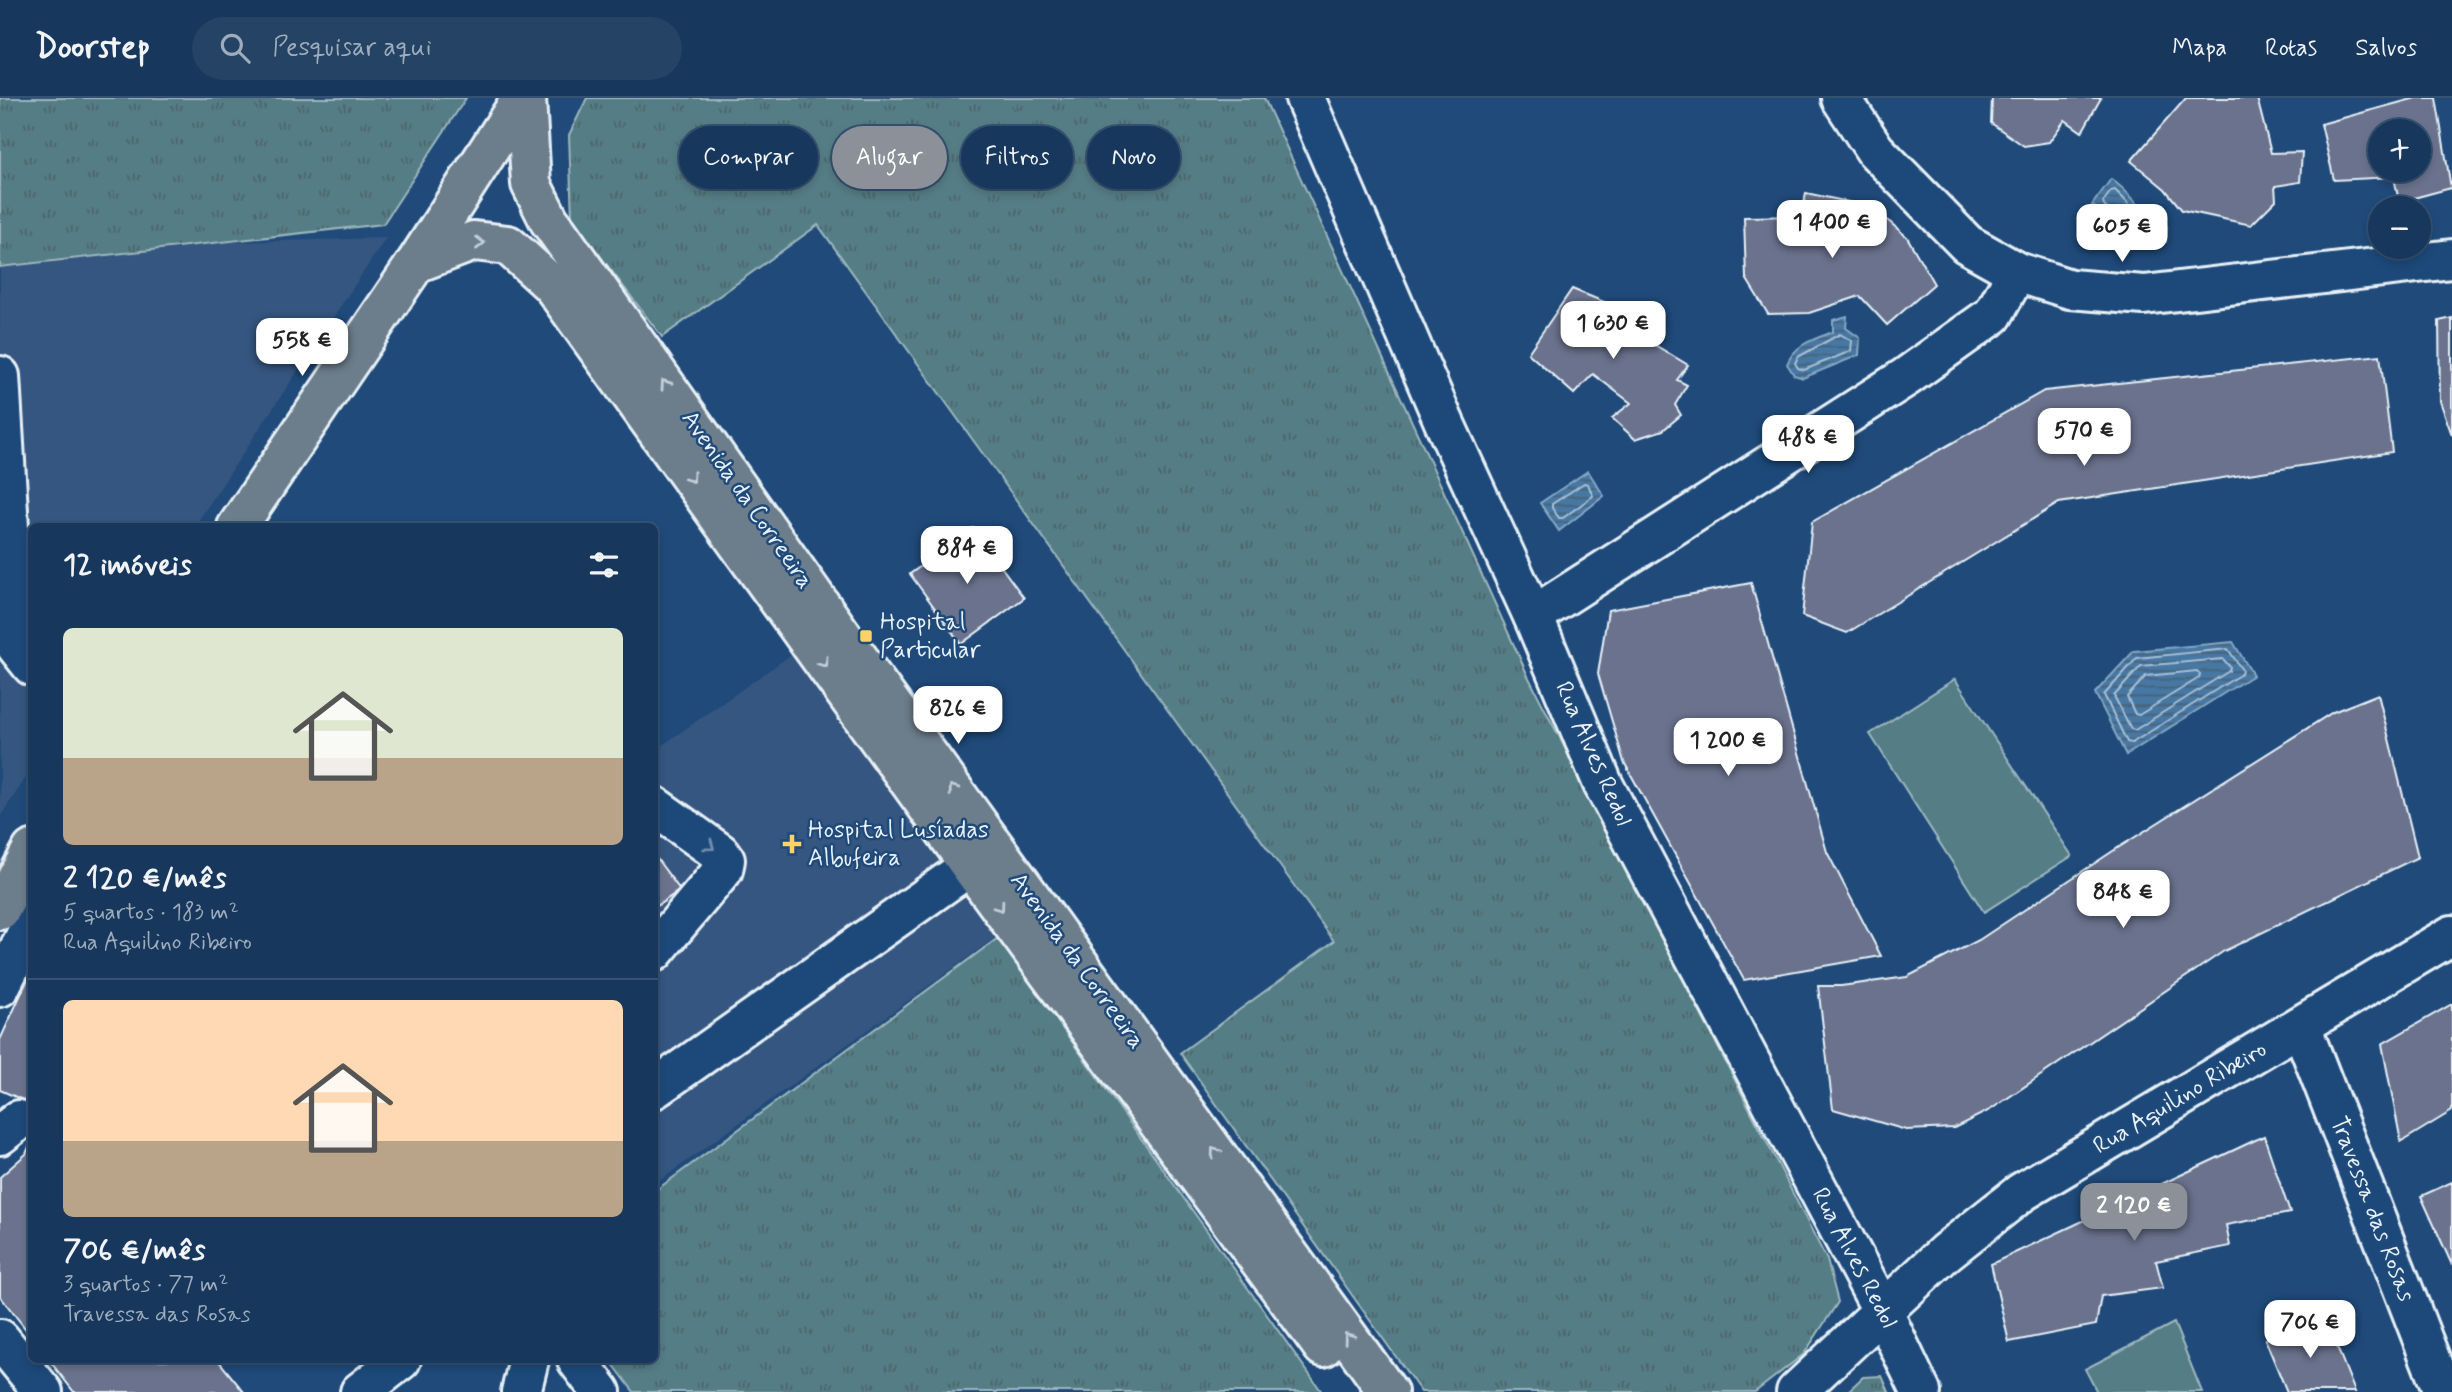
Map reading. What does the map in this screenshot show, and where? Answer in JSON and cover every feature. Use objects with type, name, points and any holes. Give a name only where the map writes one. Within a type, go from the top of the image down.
[{"type":"main road","points":[[240,523],[524,98]]},
{"type":"main road","name":"Avenida da Correeira","points":[[524,98],[531,184],[549,220],[856,655],[1388,1392]]},
{"type":"main road","name":"Avenida da Correeira","points":[[416,263],[474,241],[508,245],[552,285],[970,866],[1356,1392]]},
{"type":"main road","points":[[0,910],[28,858]]},
{"type":"street","name":"Rua Alves Redol","points":[[1305,98],[1444,422],[1533,616],[1603,785],[1883,1312],[1921,1392]]},
{"type":"street","points":[[1841,98],[1875,150],[1967,244],[2017,272],[2070,289],[2144,295],[2452,259]]},
{"type":"street","points":[[1533,616],[1939,354],[1993,315],[2017,272]]},
{"type":"street","points":[[0,376],[6,576],[16,646],[28,661]]},
{"type":"street","points":[[658,809],[720,853],[725,860],[723,870],[658,947]]},
{"type":"street","points":[[658,1086],[970,866]]},
{"type":"street","points":[[0,987],[28,931]]},
{"type":"street","name":"Rua Aquilino Ribeiro","points":[[1796,1392],[1947,1252],[2022,1192],[2452,935]]},
{"type":"street","name":"Travessa das Rosas","points":[[2301,1026],[2443,1392]]},
{"type":"street","points":[[0,1339],[43,1392]]},
{"type":"street","points":[[360,1392],[397,1363]]},
{"type":"street","points":[[521,1392],[528,1363]]},
{"type":"street","points":[[579,1363],[601,1392]]},
{"type":"shaded area","points":[[386,238],[197,523],[28,523],[28,775],[0,817],[0,248]]},
{"type":"shaded area","name":"Hospital Lusíadas Albufeira","points":[[792,654],[996,937],[658,1182],[658,748]]},
{"type":"green space","points":[[0,98],[466,98],[383,224],[0,267]]},
{"type":"green space","points":[[587,98],[1264,98],[1528,676],[1827,1260],[1838,1302],[1804,1354],[1755,1392],[1421,1392],[1180,1053],[1334,941],[818,225],[662,337],[572,219],[569,135]]},
{"type":"green space","points":[[1955,679],[2072,856],[1984,912],[1870,734]]},
{"type":"green space","points":[[998,938],[1322,1392],[634,1392],[612,1363],[658,1363],[658,1189]]},
{"type":"green space","points":[[2174,1323],[2202,1392],[2097,1392],[2085,1369]]},
{"type":"green space","points":[[1882,1376],[1889,1392],[1847,1392],[1863,1377]]},
{"type":"water","points":[[2111,179],[2152,217],[2167,226],[2166,242],[2133,240],[2092,205]]},
{"type":"water","points":[[1847,316],[1846,328],[1860,338],[1859,355],[1803,378],[1794,375],[1787,364],[1790,357],[1806,343],[1833,332],[1833,320]]},
{"type":"water","points":[[1588,471],[1604,496],[1559,531],[1540,503]]},
{"type":"water","points":[[2233,642],[2253,675],[2126,755],[2095,693],[2134,651]]},
{"type":"building","points":[[1992,98],[2101,98],[2082,132],[2065,120],[2049,142],[2024,146],[1991,123]]},
{"type":"building","points":[[2186,98],[2257,98],[2271,153],[2302,152],[2300,182],[2275,186],[2276,200],[2251,225],[2182,210],[2165,189],[2131,161]]},
{"type":"building","points":[[2416,98],[2436,98],[2451,188],[2421,196],[2398,196],[2395,182],[2431,182],[2431,119],[2368,119],[2368,178],[2334,180],[2321,124]]},
{"type":"building","points":[[1806,193],[1872,207],[1907,237],[1934,284],[1887,325],[1860,296],[1809,313],[1768,314],[1746,278],[1744,217],[1802,216]]},
{"type":"building","points":[[1572,289],[1656,323],[1645,339],[1688,365],[1677,380],[1687,385],[1675,405],[1681,415],[1663,430],[1635,439],[1612,418],[1631,403],[1593,374],[1574,394],[1528,353]]},
{"type":"building","points":[[2452,318],[2452,435],[2440,401],[2439,321]]},
{"type":"building","points":[[2380,355],[2392,452],[2059,503],[1847,633],[1802,616],[1812,522],[2044,391]]},
{"type":"building","points":[[973,528],[1024,598],[961,644],[910,574]]},
{"type":"building","points":[[1751,583],[1827,852],[1881,956],[1744,980],[1624,762],[1598,674],[1608,610]]},
{"type":"building","points":[[2378,694],[2418,857],[2224,951],[1990,1110],[1954,1128],[1906,1130],[1833,1109],[1818,986],[1841,986],[1907,977],[1979,940],[2113,851],[2333,712]]},
{"type":"building","points":[[658,860],[680,890],[658,905]]},
{"type":"building","points":[[28,979],[28,1102],[0,1090],[0,1040]]},
{"type":"building","points":[[2452,1004],[2452,1111],[2401,1142],[2382,1044]]},
{"type":"building","points":[[2264,1136],[2290,1213],[2226,1225],[2230,1246],[2156,1261],[2163,1288],[2101,1296],[2096,1325],[2009,1342],[1991,1264]]},
{"type":"building","points":[[28,1149],[28,1332],[0,1296],[0,1177]]},
{"type":"building","points":[[2452,1182],[2452,1265],[2421,1196]]},
{"type":"building","points":[[2325,1317],[2355,1392],[2287,1392],[2265,1339]]},
{"type":"building","points":[[51,1363],[220,1363],[244,1392],[74,1392]]},
{"type":"place","name":"Hospital Particular","points":[[866,636]]},
{"type":"place","name":"Hospital Lusíadas Albufeira","points":[[792,844]]}]
